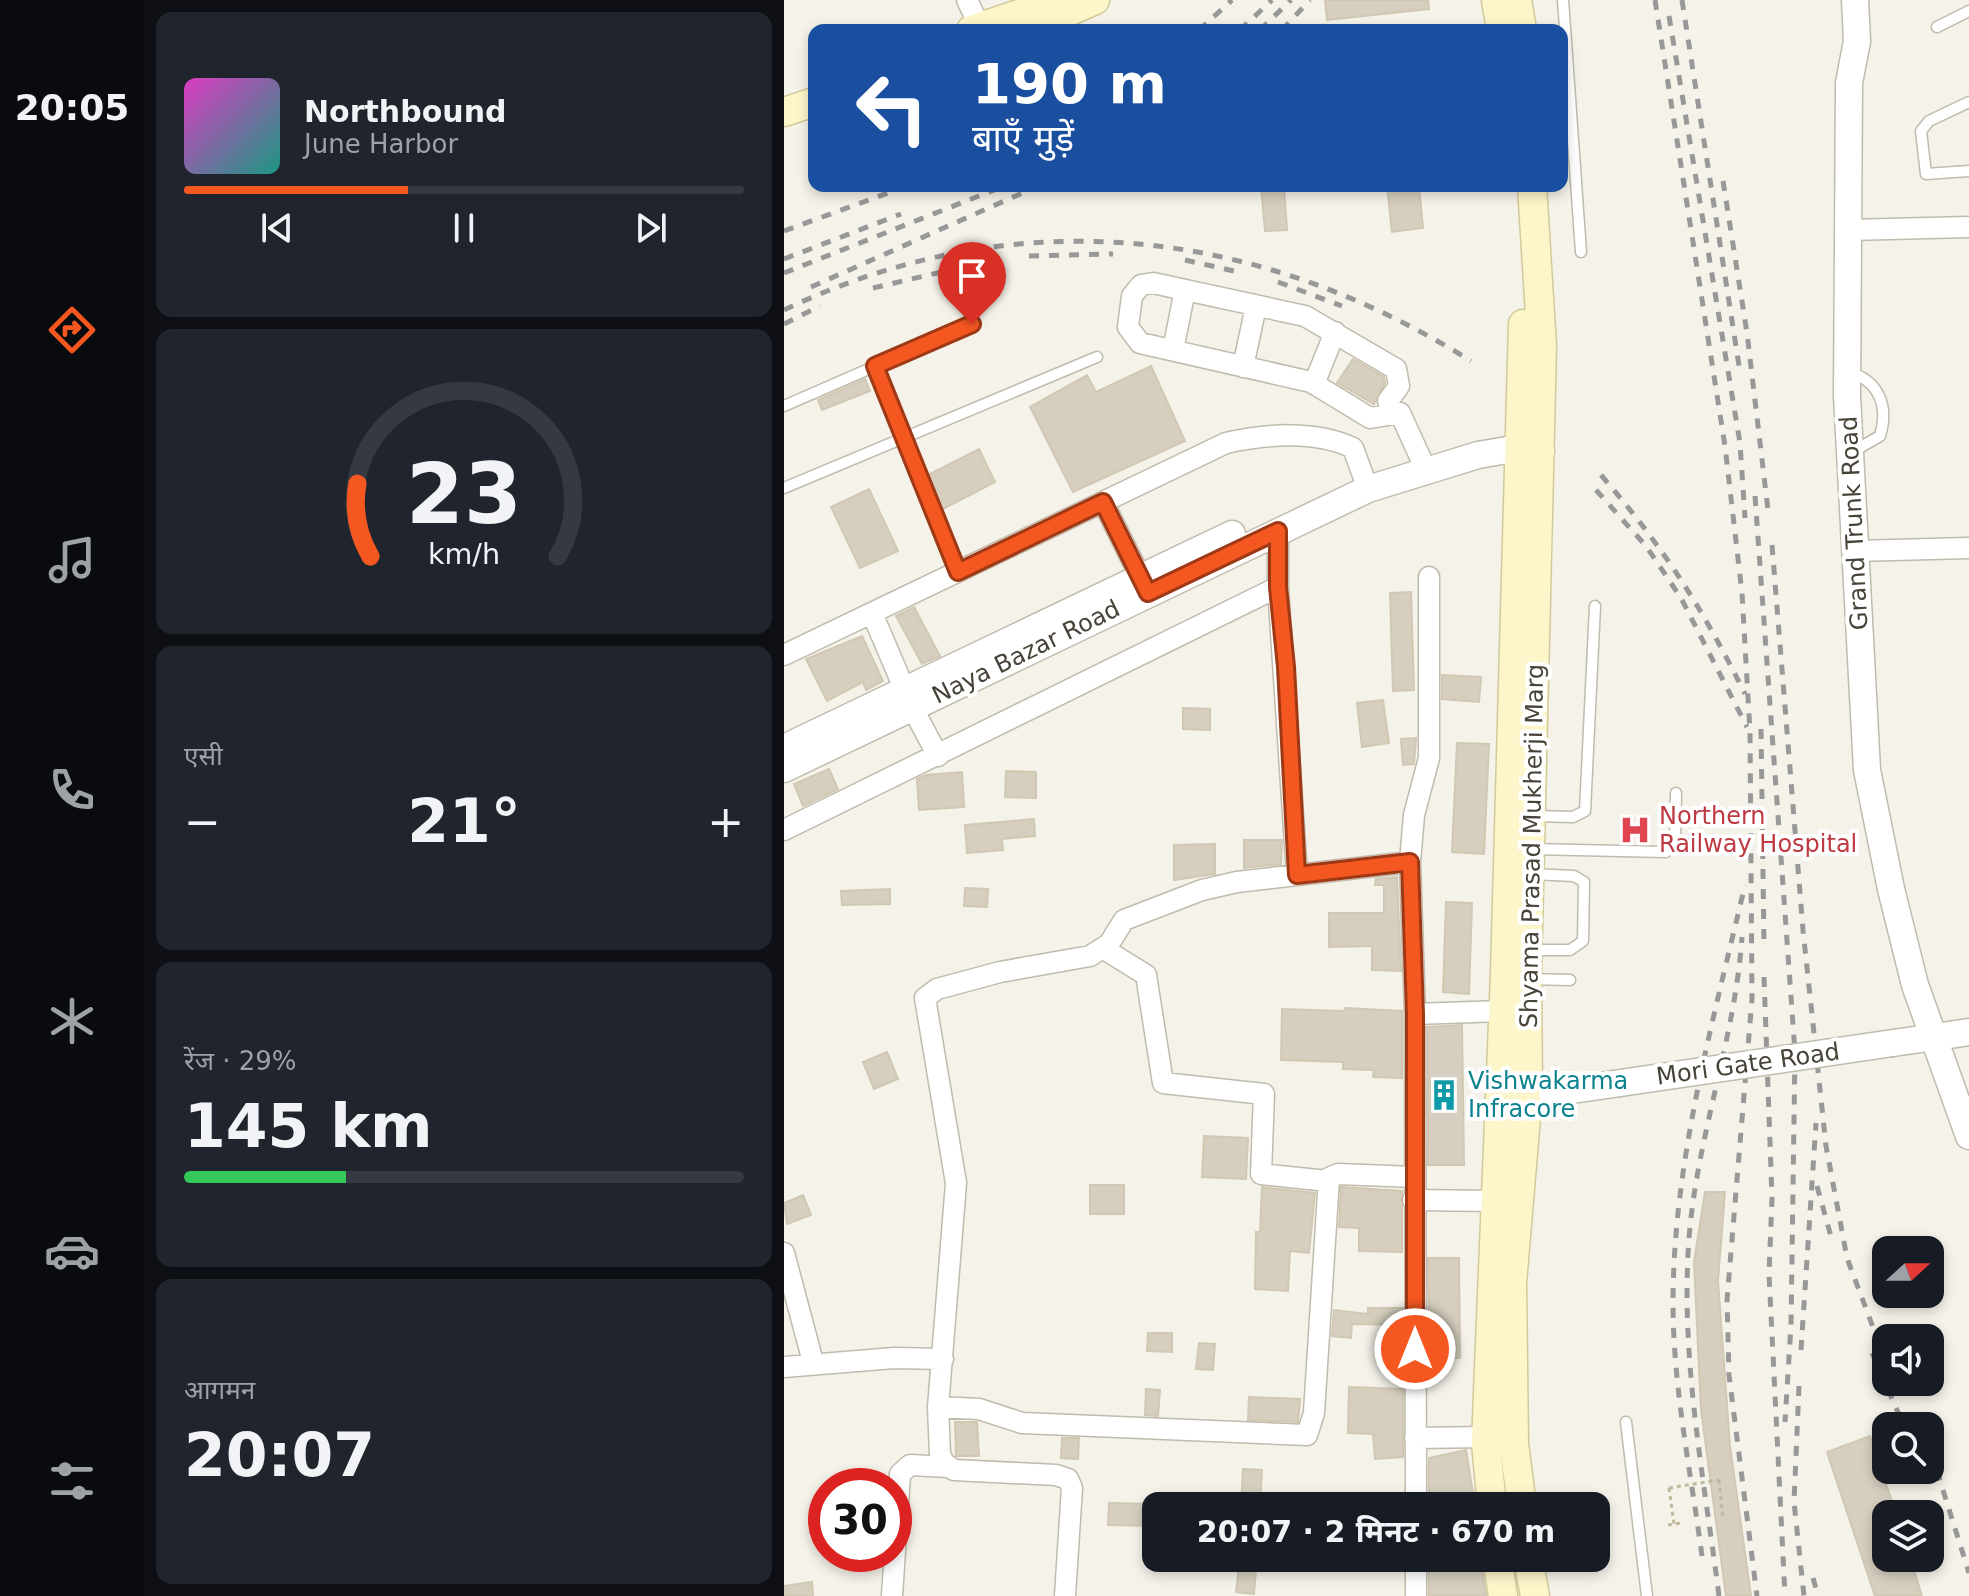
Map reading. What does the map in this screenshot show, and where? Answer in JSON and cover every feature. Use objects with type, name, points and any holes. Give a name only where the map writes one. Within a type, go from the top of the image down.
[{"type":"main road","points":[[977,19],[1061,0]]},
{"type":"main road","points":[[1038,24],[1095,0]]},
{"type":"main road","points":[[1496,0],[1500,24]]},
{"type":"main road","points":[[1517,0],[1521,24]]},
{"type":"main road","points":[[784,93],[808,85]]},
{"type":"main road","points":[[784,112],[808,104]]},
{"type":"main road","name":"Shyama Prasad Mukherji Marg","points":[[1491,1492],[1486,1437],[1495,1201],[1527,1095],[1502,1011],[1522,969],[1531,815],[1530,441],[1513,192]]},
{"type":"main road","name":"Shyama Prasad Mukherji Marg","points":[[1520,1492],[1514,1444],[1512,1283],[1527,1095],[1522,969],[1530,441],[1542,346],[1532,192]]},
{"type":"main road","points":[[1499,1572],[1503,1596]]},
{"type":"main road","points":[[1531,1572],[1535,1596]]},
{"type":"street","points":[[967,0],[977,19]]},
{"type":"street","points":[[1840,0],[1849,83]]},
{"type":"street","name":"Grand Trunk Road","points":[[1855,0],[1857,41],[1849,83],[1847,371],[1867,770],[1891,889],[1915,985],[1969,1136]]},
{"type":"street","points":[[1848,230],[1969,227]]},
{"type":"street","points":[[1388,401],[1399,386],[1396,369],[1305,316],[1147,283],[1135,290],[1132,296],[1128,327],[1133,338],[1314,384],[1370,418],[1395,413],[1404,416],[1421,459]]},
{"type":"street","points":[[1173,350],[1185,290]]},
{"type":"street","points":[[1243,367],[1256,306]]},
{"type":"street","points":[[1314,384],[1335,332]]},
{"type":"street","points":[[784,655],[1226,443],[1268,436],[1340,442],[1353,448],[1365,482]]},
{"type":"street","points":[[1103,502],[1144,584],[1421,459],[1530,441]]},
{"type":"street","name":"Naya Bazar Road","points":[[784,769],[908,698],[1144,584],[1278,531],[1365,482],[1530,441]]},
{"type":"street","points":[[1278,531],[1278,587],[1286,667],[1297,875]]},
{"type":"street","points":[[1855,551],[1969,548]]},
{"type":"street","points":[[1416,1492],[1415,1014],[1410,862],[1414,815],[1429,758],[1429,577]]},
{"type":"street","points":[[784,830],[1278,587]]},
{"type":"street","points":[[872,613],[908,698],[938,756]]},
{"type":"street","points":[[784,748],[908,698]]},
{"type":"street","points":[[948,1467],[940,1454],[938,1407],[956,1183],[925,998],[937,989],[1000,972],[1090,956],[1104,949],[1119,925],[1129,917],[1223,885],[1410,862]]},
{"type":"street","points":[[1104,949],[1146,975],[1163,1083],[1264,1094],[1261,1174],[1328,1181],[1338,1174],[1414,1177]]},
{"type":"street","points":[[1415,1014],[1502,1011]]},
{"type":"street","name":"Mori Gate Road","points":[[1527,1095],[1969,1032]]},
{"type":"street","points":[[938,1407],[979,1409],[1022,1423],[1307,1435],[1314,1413],[1328,1181]]},
{"type":"street","points":[[1413,1200],[1495,1201]]},
{"type":"street","points":[[784,1253],[813,1362]]},
{"type":"street","points":[[784,1367],[813,1362],[943,1359]]},
{"type":"street","points":[[1415,1438],[1486,1437]]},
{"type":"street","points":[[892,1596],[900,1474],[910,1465],[1056,1475],[1068,1479],[1072,1488],[1065,1596]]},
{"type":"street","points":[[1416,1572],[1416,1596]]},
{"type":"lane","points":[[1563,0],[1565,24]]},
{"type":"lane","points":[[1937,27],[1969,11]]},
{"type":"lane","points":[[1568,70],[1581,252]]},
{"type":"lane","points":[[1969,102],[1925,123],[1921,131],[1926,174],[1969,171]]},
{"type":"lane","points":[[784,406],[972,324]]},
{"type":"lane","points":[[784,488],[1097,357]]},
{"type":"lane","points":[[875,366],[901,437],[958,572]]},
{"type":"lane","points":[[1847,371],[1863,376],[1877,388],[1884,423],[1880,436],[1871,444],[1850,453]]},
{"type":"lane","points":[[1531,815],[1573,817],[1585,811],[1595,606]]},
{"type":"lane","points":[[1530,862],[1666,852],[1675,844],[1676,793]]},
{"type":"lane","points":[[1522,969],[1580,946],[1583,941],[1585,887],[1579,877],[1530,862]]},
{"type":"lane","points":[[1522,969],[1570,980]]},
{"type":"lane","points":[[1626,1422],[1647,1596]]},
{"type":"path","points":[[1674,1524],[1669,1488],[1719,1480],[1723,1518]]},
{"type":"path","points":[[1668,1525],[1681,1523]]},
{"type":"building","points":[[1325,0],[1428,0],[1429,9],[1327,20]]},
{"type":"building","points":[[1262,192],[1284,192],[1287,230],[1265,231]]},
{"type":"building","points":[[1388,192],[1420,192],[1423,228],[1392,232]]},
{"type":"building","points":[[1353,359],[1384,377],[1385,383],[1374,404],[1337,383]]},
{"type":"building","points":[[1151,366],[1185,441],[1073,492],[1030,407],[1087,375],[1096,392]]},
{"type":"building","points":[[865,379],[870,391],[822,410],[818,400]]},
{"type":"building","points":[[979,449],[995,482],[941,510],[928,475]]},
{"type":"building","points":[[869,489],[898,551],[860,568],[831,507]]},
{"type":"building","points":[[1411,592],[1414,690],[1393,691],[1390,593]]},
{"type":"building","points":[[914,607],[940,656],[922,664],[896,616]]},
{"type":"building","points":[[862,636],[883,681],[866,690],[863,682],[827,701],[806,659]]},
{"type":"building","points":[[1442,675],[1481,677],[1479,702],[1442,699]]},
{"type":"building","points":[[1383,700],[1389,743],[1362,747],[1357,703]]},
{"type":"building","points":[[1183,708],[1210,709],[1210,730],[1183,729]]},
{"type":"building","points":[[1416,738],[1414,764],[1403,765],[1401,739]]},
{"type":"building","points":[[1457,743],[1489,744],[1484,854],[1452,852]]},
{"type":"building","points":[[829,769],[838,789],[803,806],[794,784]]},
{"type":"building","points":[[1006,771],[1036,772],[1036,798],[1005,797]]},
{"type":"building","points":[[962,772],[964,807],[919,810],[917,779],[926,775]]},
{"type":"building","points":[[1034,819],[1035,836],[1002,839],[1003,850],[967,853],[965,825]]},
{"type":"building","points":[[1244,840],[1282,840],[1281,864],[1244,868]]},
{"type":"building","points":[[1215,844],[1215,874],[1174,880],[1174,845]]},
{"type":"building","points":[[1397,877],[1401,971],[1372,970],[1372,946],[1329,947],[1329,913],[1384,913],[1384,885],[1375,885],[1376,879]]},
{"type":"building","points":[[965,888],[988,889],[987,907],[964,906]]},
{"type":"building","points":[[890,889],[890,904],[842,905],[841,891]]},
{"type":"building","points":[[1446,902],[1472,903],[1469,994],[1443,992]]},
{"type":"building","points":[[1345,1008],[1402,1011],[1402,1078],[1373,1077],[1374,1070],[1343,1069],[1343,1062],[1281,1060],[1282,1009],[1344,1011]]},
{"type":"building","name":"Vishwakarma Infracore","points":[[1462,1025],[1464,1165],[1428,1165],[1428,1027]]},
{"type":"building","points":[[887,1052],[898,1079],[874,1089],[863,1062]]},
{"type":"building","points":[[1204,1136],[1248,1138],[1246,1179],[1202,1177]]},
{"type":"building","points":[[1090,1185],[1124,1185],[1124,1214],[1090,1214]]},
{"type":"building","points":[[1262,1187],[1315,1193],[1309,1253],[1290,1251],[1288,1291],[1255,1289],[1256,1232],[1260,1232]]},
{"type":"building","points":[[1341,1187],[1402,1191],[1402,1252],[1359,1251],[1359,1228],[1339,1227]]},
{"type":"building","points":[[1705,1192],[1725,1192],[1718,1281],[1730,1446],[1751,1596],[1726,1596],[1701,1410],[1694,1262]]},
{"type":"building","points":[[803,1195],[811,1215],[787,1224],[784,1203]]},
{"type":"building","points":[[1428,1258],[1459,1258],[1460,1358],[1429,1359]]},
{"type":"building","points":[[1368,1308],[1403,1308],[1403,1325],[1352,1324],[1351,1338],[1332,1336],[1334,1310],[1368,1314]]},
{"type":"building","points":[[1148,1333],[1172,1333],[1172,1352],[1147,1351]]},
{"type":"building","points":[[1199,1343],[1215,1344],[1213,1370],[1196,1369]]},
{"type":"building","points":[[1349,1387],[1403,1389],[1403,1457],[1375,1459],[1373,1434],[1348,1433]]},
{"type":"building","points":[[1146,1389],[1160,1390],[1158,1416],[1145,1415]]},
{"type":"building","points":[[1249,1397],[1300,1399],[1298,1422],[1248,1420]]},
{"type":"building","points":[[955,1422],[977,1422],[979,1456],[956,1456]]},
{"type":"building","points":[[1870,1436],[1872,1484],[1886,1484],[1891,1500],[1872,1500],[1872,1572],[1914,1572],[1922,1596],[1875,1596],[1827,1452]]},
{"type":"building","points":[[1062,1438],[1079,1438],[1078,1459],[1061,1458]]},
{"type":"building","points":[[1466,1450],[1473,1492],[1429,1492],[1429,1458]]},
{"type":"building","points":[[1243,1469],[1262,1470],[1261,1492],[1242,1492]]},
{"type":"building","points":[[1109,1503],[1142,1504],[1142,1526],[1108,1525]]},
{"type":"building","points":[[1238,1572],[1256,1572],[1254,1594],[1236,1592]]},
{"type":"building","points":[[1429,1572],[1482,1572],[1486,1596],[1429,1596]]},
{"type":"building","points":[[812,1582],[813,1596],[784,1596],[784,1586]]},
{"type":"railway","points":[[1206,24],[1232,0]]},
{"type":"railway","points":[[1246,24],[1272,0]]},
{"type":"railway","points":[[1266,24],[1291,0]]},
{"type":"railway","points":[[1288,24],[1310,0]]},
{"type":"railway","points":[[1655,0],[1725,446],[1742,593],[1750,732],[1752,999],[1727,1300],[1729,1375],[1757,1596]]},
{"type":"railway","points":[[1682,0],[1740,372]]},
{"type":"railway","points":[[1669,16],[1740,443],[1745,518]]},
{"type":"railway","points":[[1723,181],[1747,333],[1768,510]]},
{"type":"railway","points":[[784,231],[891,192]]},
{"type":"railway","points":[[784,273],[989,192]]},
{"type":"railway","points":[[811,287],[1025,192]]},
{"type":"railway","points":[[784,259],[901,214]]},
{"type":"railway","points":[[784,310],[872,275],[959,252],[1047,242],[1134,244],[1221,257],[1306,281],[1389,316],[1471,361]]},
{"type":"railway","points":[[1029,256],[1113,254]]},
{"type":"railway","points":[[873,288],[993,260]]},
{"type":"railway","points":[[1185,260],[1243,273]]},
{"type":"railway","points":[[1278,282],[1342,306]]},
{"type":"railway","points":[[784,324],[820,306]]},
{"type":"railway","points":[[1601,475],[1680,579],[1745,694]]},
{"type":"railway","points":[[1596,490],[1646,546],[1681,598],[1747,727]]},
{"type":"railway","points":[[1755,496],[1795,1052],[1791,1325],[1785,1422]]},
{"type":"railway","points":[[1772,545],[1803,930],[1826,1146],[1847,1258],[1872,1325]]},
{"type":"railway","points":[[1761,729],[1764,945]]},
{"type":"railway","points":[[1702,1556],[1676,1366],[1673,1303],[1675,1250],[1687,1145],[1697,1092],[1745,885]]},
{"type":"railway","points":[[1719,1596],[1695,1417],[1687,1283],[1693,1200],[1732,1013],[1742,937]]},
{"type":"railway","points":[[1764,977],[1772,1198],[1769,1274],[1785,1596]]},
{"type":"railway","points":[[1801,1350],[1816,1123]]},
{"type":"railway","points":[[1817,1186],[1833,1244]]},
{"type":"railway","points":[[1799,1386],[1794,1502],[1804,1596]]},
{"type":"railway","points":[[1891,1396],[1898,1412]]},
{"type":"railway","points":[[1941,1484],[1969,1573]]},
{"type":"railway","points":[[1813,1578],[1818,1596]]},
{"type":"place","name":"Northern Railway Hospital","points":[[1635,830]]},
{"type":"place","name":"Vishwakarma Infracore","points":[[1444,1095]]},
{"type":"route","points":[[972,324],[875,366],[901,437],[958,572],[1103,502],[1148,593],[1278,531],[1278,587],[1286,667],[1297,875],[1410,862],[1415,1014],[1415,1349]]}]
